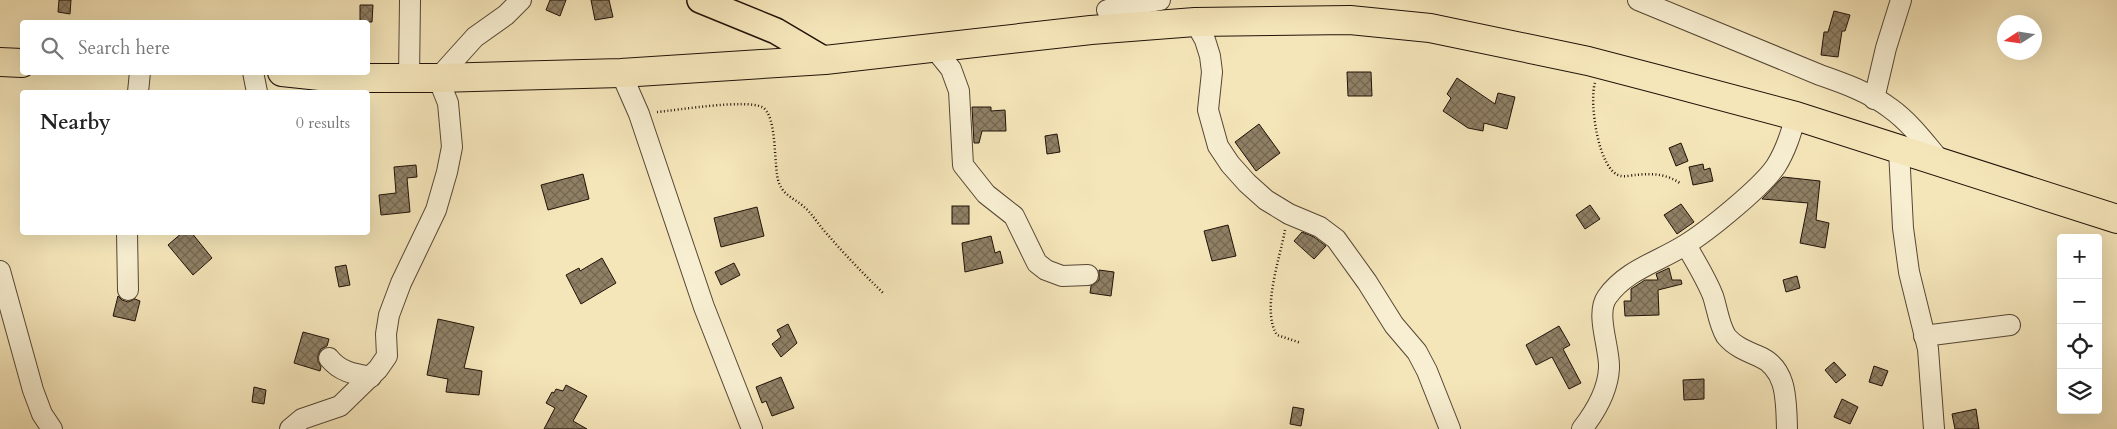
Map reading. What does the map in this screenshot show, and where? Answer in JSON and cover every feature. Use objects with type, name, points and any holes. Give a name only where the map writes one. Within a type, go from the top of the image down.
[{"type":"highway","points":[[310,75],[339,78],[438,78],[621,72],[825,60],[934,48],[1104,13],[1195,22],[1350,20],[1430,28],[1601,65],[1796,116],[2117,219]]},
{"type":"highway","points":[[0,62],[20,63]]},
{"type":"main road","points":[[700,0],[776,31],[825,60]]},
{"type":"street","points":[[409,78],[410,0]]},
{"type":"street","points":[[290,429],[302,419],[340,406],[371,377],[387,356],[386,334],[389,316],[436,210],[452,147],[448,103],[438,78],[476,37],[506,15],[521,0]]},
{"type":"street","points":[[1104,13],[1160,0]]},
{"type":"street","points":[[1638,0],[1848,85],[1889,107],[1914,129],[1943,164]]},
{"type":"street","points":[[1874,99],[1886,48],[1901,0]]},
{"type":"street","points":[[1195,22],[1205,40],[1211,64],[1212,72],[1208,110],[1218,146],[1246,183],[1266,200],[1288,214],[1330,233],[1340,245],[1372,289],[1394,325],[1417,352],[1427,371],[1450,429]]},
{"type":"street","points":[[934,48],[951,69],[959,91],[962,107],[961,146],[963,165],[986,194],[1014,216],[1037,263],[1046,270],[1062,276],[1088,275]]},
{"type":"street","points":[[621,72],[639,114],[704,307],[752,429]]},
{"type":"street","points":[[138,90],[140,75]]},
{"type":"street","points":[[254,75],[257,90]]},
{"type":"street","points":[[1582,429],[1604,396],[1609,367],[1602,314],[1606,298],[1624,277],[1686,245],[1740,202],[1773,170],[1787,146],[1796,116]]},
{"type":"street","points":[[1899,150],[1901,202],[1908,272],[1928,350],[1934,429]]},
{"type":"street","points":[[128,235],[128,290]]},
{"type":"street","points":[[1686,245],[1712,294],[1725,334],[1732,343],[1764,358],[1777,370],[1783,384],[1787,429]]},
{"type":"street","points":[[0,270],[33,390],[42,414],[52,429]]},
{"type":"street","points":[[1924,336],[2010,325]]},
{"type":"street","points":[[330,358],[348,373],[371,377]]},
{"type":"path","points":[[1601,65],[1593,88],[1592,102],[1594,121],[1600,144],[1610,168],[1615,174],[1621,176],[1658,175],[1674,179],[1681,184]]},
{"type":"path","points":[[639,114],[736,105],[756,105],[764,108],[772,124],[776,170],[783,191],[804,206],[836,245],[883,293]]},
{"type":"path","points":[[1288,214],[1270,315],[1272,328],[1277,335],[1301,343]]},
{"type":"building","points":[[59,0],[71,0],[70,14],[58,12]]},
{"type":"building","points":[[550,0],[566,0],[560,16],[546,10]]},
{"type":"building","points":[[591,0],[609,0],[613,17],[595,20]]},
{"type":"building","points":[[360,5],[373,5],[372,22],[370,20],[360,20]]},
{"type":"building","points":[[1834,11],[1850,15],[1845,31],[1842,31],[1838,57],[1821,55],[1824,32],[1828,32]]},
{"type":"building","points":[[1347,72],[1371,72],[1372,96],[1348,96]]},
{"type":"building","points":[[1457,78],[1495,104],[1498,93],[1515,97],[1507,129],[1484,123],[1483,131],[1468,128],[1443,111],[1451,98],[1447,94]]},
{"type":"building","points":[[972,107],[991,107],[991,111],[1005,110],[1006,131],[982,131],[979,143],[974,143]]},
{"type":"building","points":[[1259,124],[1280,153],[1256,171],[1235,142]]},
{"type":"building","points":[[1057,134],[1060,152],[1047,154],[1045,136]]},
{"type":"building","points":[[1681,143],[1688,161],[1676,166],[1669,148]]},
{"type":"building","points":[[1703,164],[1704,170],[1710,168],[1713,181],[1693,185],[1689,167]]},
{"type":"building","points":[[416,165],[417,177],[407,178],[410,212],[381,215],[379,195],[396,193],[394,167]]},
{"type":"building","points":[[583,174],[589,199],[548,210],[541,185]]},
{"type":"building","points":[[1783,177],[1820,181],[1816,220],[1829,223],[1825,248],[1800,243],[1808,203],[1762,199]]},
{"type":"building","points":[[1681,204],[1694,222],[1677,234],[1664,215]]},
{"type":"building","points":[[1590,205],[1600,219],[1585,229],[1576,215]]},
{"type":"building","points":[[952,206],[969,206],[969,224],[952,224]]},
{"type":"building","points":[[757,207],[764,236],[721,247],[714,218]]},
{"type":"building","points":[[1228,225],[1236,256],[1212,261],[1204,231]]},
{"type":"building","points":[[1302,232],[1314,237],[1326,246],[1314,259],[1294,241]]},
{"type":"building","points":[[180,235],[193,235],[212,258],[193,275],[168,245]]},
{"type":"building","points":[[991,236],[995,253],[1000,251],[1003,263],[965,272],[962,243]]},
{"type":"building","points":[[602,258],[616,283],[581,304],[566,275],[579,268],[580,271]]},
{"type":"building","points":[[734,263],[740,275],[721,285],[715,272]]},
{"type":"building","points":[[346,265],[350,285],[339,287],[335,267]]},
{"type":"building","points":[[1669,268],[1672,280],[1681,280],[1682,284],[1658,290],[1659,315],[1625,316],[1624,301],[1631,301],[1631,289],[1645,280],[1658,280],[1656,274]]},
{"type":"building","points":[[1099,270],[1114,272],[1111,296],[1090,293],[1091,286],[1099,280]]},
{"type":"building","points":[[1797,276],[1800,288],[1786,292],[1783,280]]},
{"type":"building","points":[[118,296],[128,302],[135,299],[140,301],[135,321],[113,316]]},
{"type":"building","points":[[438,319],[474,327],[464,368],[482,371],[479,395],[446,392],[448,379],[427,375]]},
{"type":"building","points":[[788,324],[797,343],[781,357],[772,344],[781,337],[777,330]]},
{"type":"building","points":[[1559,326],[1570,345],[1563,349],[1581,383],[1569,389],[1552,357],[1536,365],[1526,345]]},
{"type":"building","points":[[303,332],[329,339],[327,346],[321,349],[318,355],[320,371],[294,363]]},
{"type":"building","points":[[1834,362],[1846,375],[1836,383],[1825,370]]},
{"type":"building","points":[[1874,366],[1888,371],[1882,386],[1869,382]]},
{"type":"building","points":[[781,377],[794,408],[772,416],[766,401],[762,403],[756,387]]},
{"type":"building","points":[[1704,379],[1704,399],[1684,400],[1683,380]]},
{"type":"building","points":[[566,385],[587,396],[573,421],[587,429],[544,429],[555,408],[546,403],[552,392],[554,393],[556,389],[563,391]]},
{"type":"building","points":[[254,387],[266,390],[264,404],[252,402]]},
{"type":"building","points":[[1842,399],[1858,407],[1850,424],[1834,417]]},
{"type":"building","points":[[1293,407],[1304,409],[1301,426],[1290,424]]},
{"type":"building","points":[[1976,409],[1979,429],[1955,429],[1952,414]]}]
